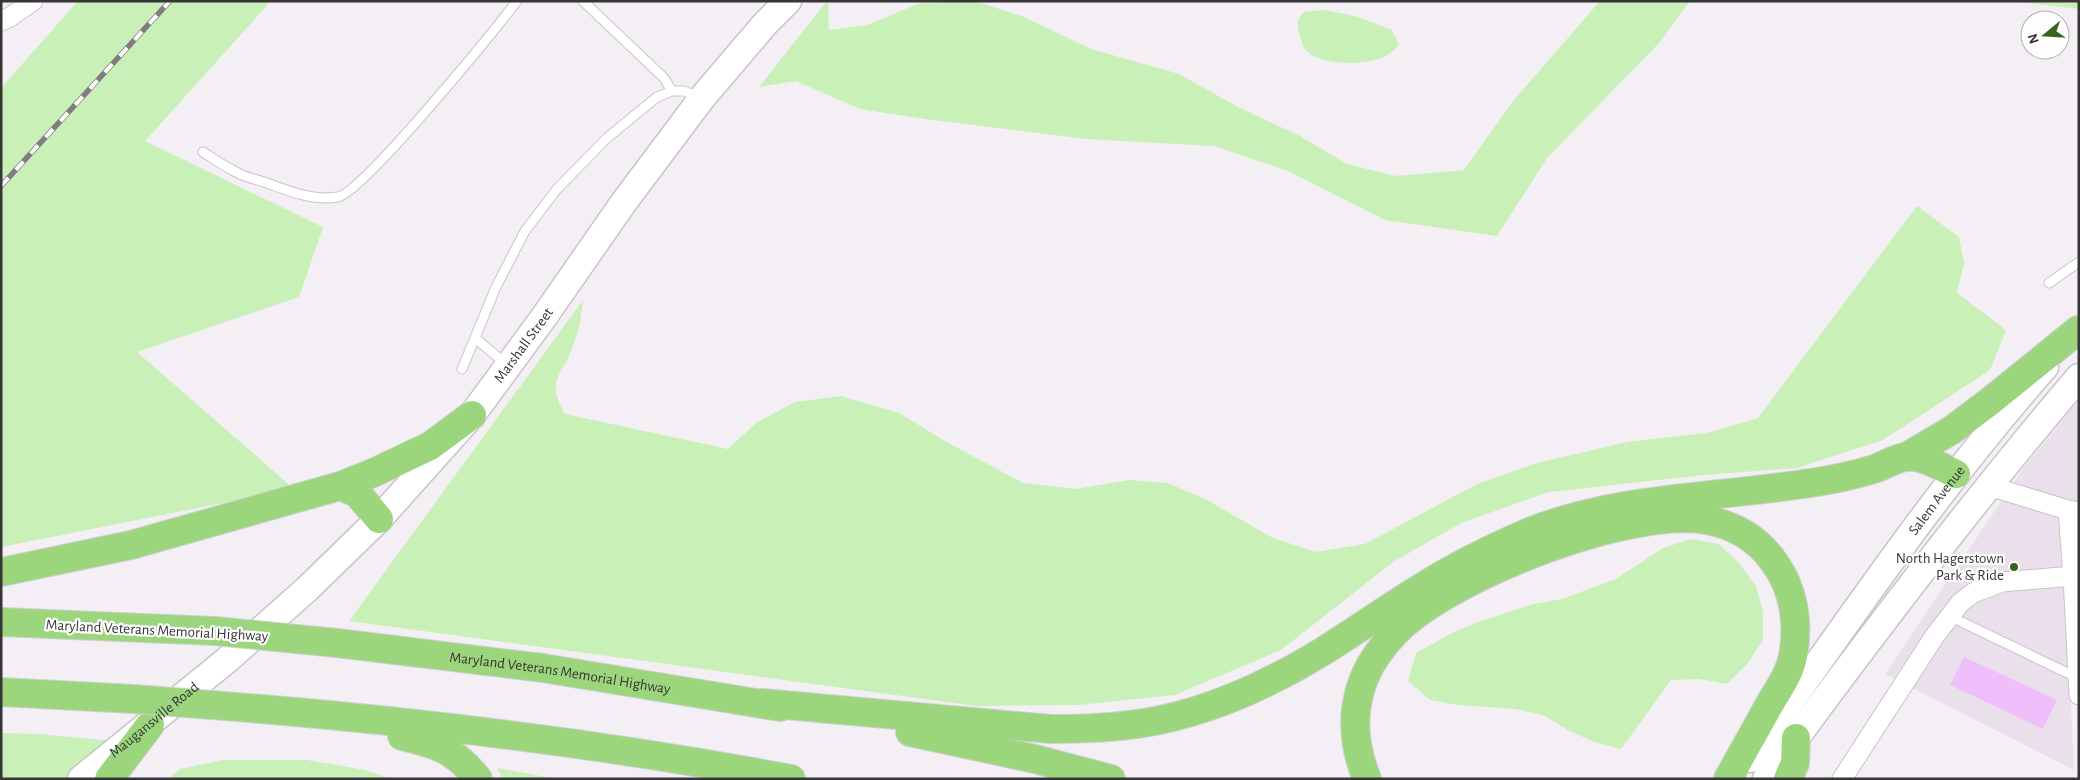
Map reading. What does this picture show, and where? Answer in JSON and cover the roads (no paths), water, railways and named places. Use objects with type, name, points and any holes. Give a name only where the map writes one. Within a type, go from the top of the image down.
[{"type":"highway","points":[[762,704],[1051,730],[1144,723],[1224,700],[1270,681],[1307,662],[1443,575],[1490,550],[1530,532],[1583,516],[1635,504],[1802,484],[1844,477],[1875,469],[1906,457],[1952,430],[2079,329]]},
{"type":"highway","points":[[1,572],[131,545],[340,486],[373,473],[430,446],[472,414]]},
{"type":"highway","points":[[1906,457],[1924,460],[1956,474]]},
{"type":"highway","points":[[340,486],[357,493],[379,519]]},
{"type":"highway","points":[[1367,779],[1359,760],[1354,734],[1356,708],[1371,664],[1402,626],[1423,610],[1462,587],[1535,552],[1638,523],[1682,518],[1706,520],[1730,526],[1751,538],[1767,552],[1781,571],[1795,610],[1793,657],[1787,672],[1728,779]]},
{"type":"highway","name":"Maryland Veterans Memorial Highway","points":[[1,622],[215,631],[337,643],[543,668],[762,704],[979,747],[1111,779]]},
{"type":"highway","points":[[1,692],[134,699],[262,709],[528,736],[736,768],[791,779]]},
{"type":"highway","points":[[309,713],[434,744],[454,754],[468,766],[478,779]]},
{"type":"highway","points":[[109,779],[150,724]]},
{"type":"highway","points":[[1788,779],[1795,763],[1796,738]]},
{"type":"main road","name":"Marshall Street","points":[[227,660],[307,588],[379,519],[472,414],[624,202],[702,98],[765,24],[788,1]]},
{"type":"main road","name":"Salem Avenue","points":[[1736,779],[1956,474],[2011,405],[2079,329]]},
{"type":"main road","name":"Salem Avenue","points":[[1766,779],[1878,627],[1989,486],[2079,377]]},
{"type":"main road","points":[[1956,474],[1989,486]]},
{"type":"main road","name":"Maugansville Road","points":[[81,779],[227,660]]},
{"type":"street","points":[[1,21],[10,17],[32,1]]},
{"type":"street","points":[[1989,486],[2073,511],[2073,576],[2078,686]]},
{"type":"street","points":[[1842,779],[1960,602],[1984,588],[2002,582],[2073,576]]},
{"type":"lane","points":[[203,152],[237,173],[298,195],[322,198],[340,196],[354,188],[374,167],[478,52],[517,1]]},
{"type":"lane","points":[[583,1],[664,78],[672,91]]},
{"type":"lane","points":[[462,369],[496,287],[524,231],[556,189],[607,138],[657,97],[672,91],[684,91],[702,98]]},
{"type":"lane","points":[[2049,283],[2079,262]]},
{"type":"lane","points":[[475,338],[508,365]]},
{"type":"lane","points":[[1949,616],[2078,686]]},
{"type":"railway","points":[[1,186],[170,1]]},
{"type":"place","name":"North Hagerstown Park & Ride","points":[[2014,567]]}]
